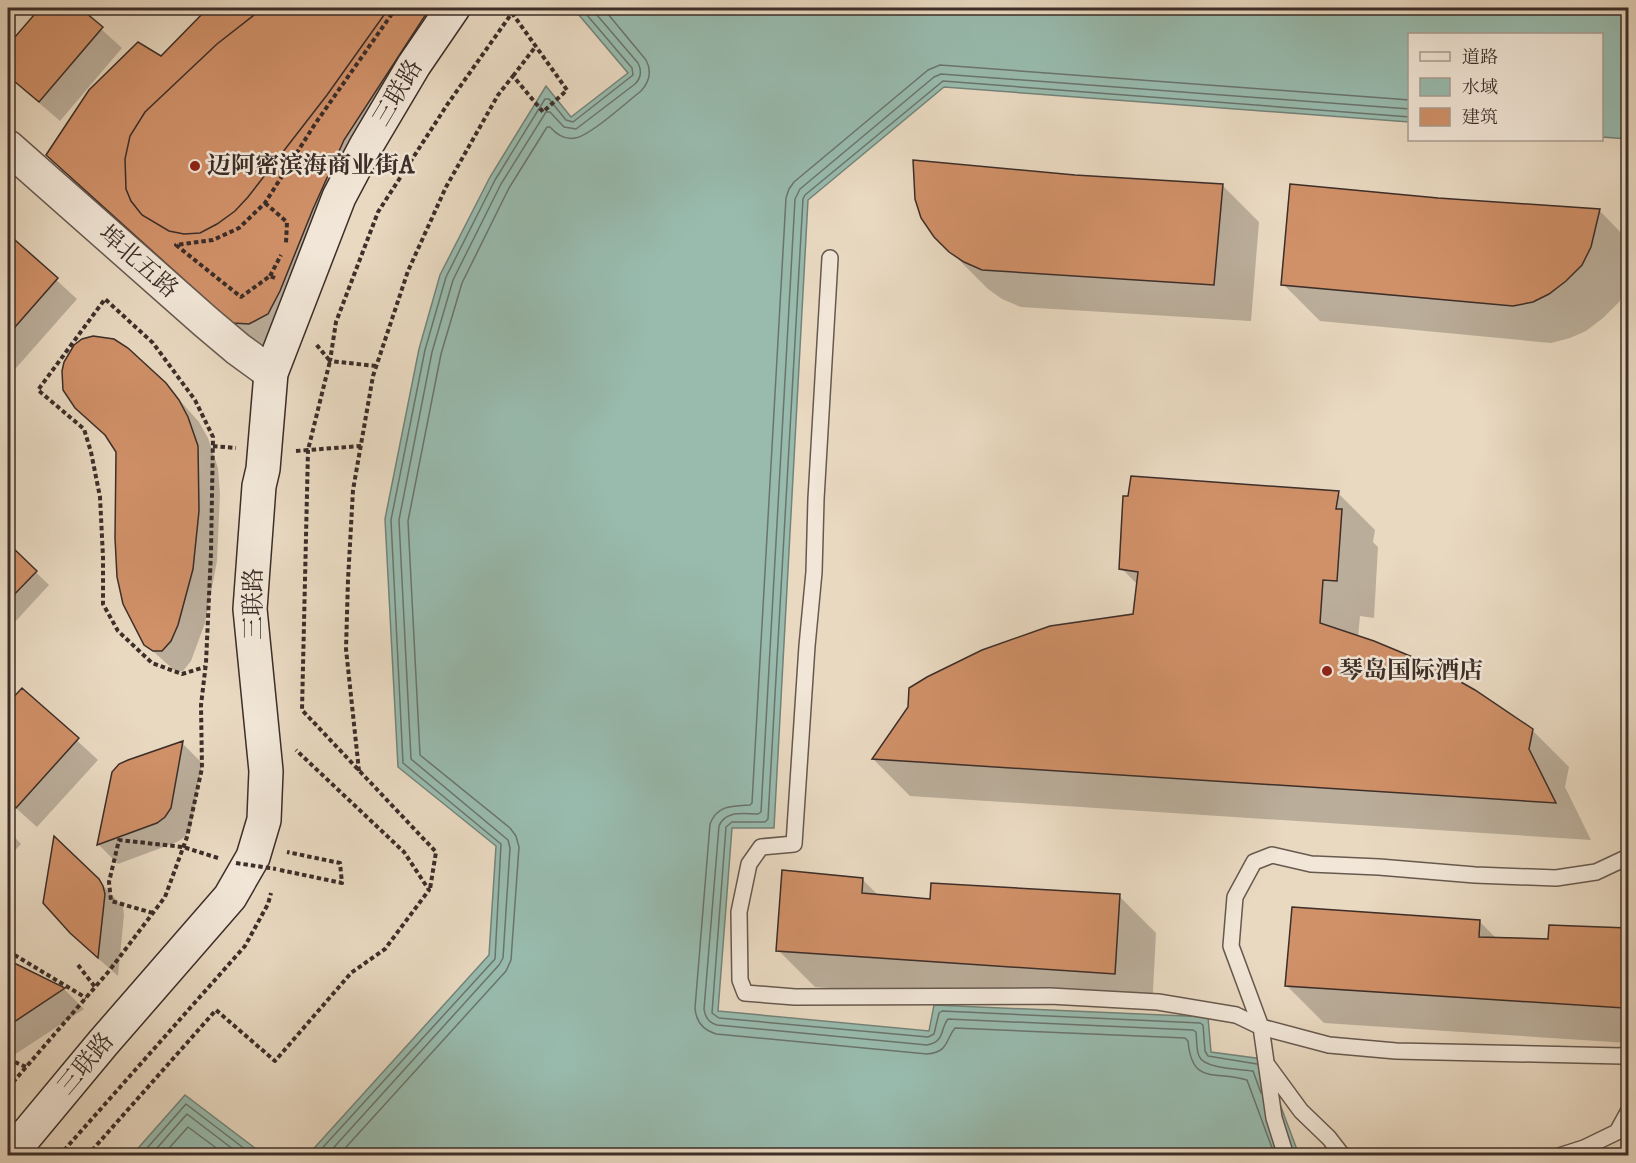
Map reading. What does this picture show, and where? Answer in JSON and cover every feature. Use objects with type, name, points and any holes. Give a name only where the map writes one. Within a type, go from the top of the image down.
[{"type":"main road","name":"三联路","points":[[9,1155],[230,897],[253,857],[264,820],[266,771],[250,609],[259,486],[263,469],[272,373],[344,187],[414,65],[453,8]]},
{"type":"main road","name":"埠北五路","points":[[8,147],[206,322],[272,373]]},
{"type":"lane","points":[[830,258],[814,572],[794,844],[761,847],[749,864],[739,912],[740,980],[745,993],[795,997],[1050,996],[1158,1002],[1236,1015],[1262,1028],[1329,1045],[1396,1051],[1622,1056],[1629,1052]]},
{"type":"lane","points":[[1286,1155],[1274,1118],[1262,1028],[1231,946],[1235,897],[1254,861],[1272,855],[1311,864],[1556,878],[1596,872],[1629,857]]},
{"type":"lane","points":[[1265,1061],[1301,1111],[1343,1155]]},
{"type":"lane","points":[[1559,1155],[1584,1148],[1617,1132],[1629,1112]]},
{"type":"path","points":[[265,203],[287,222],[286,245],[270,276],[241,297],[176,245],[213,240],[239,228],[265,203],[315,124],[396,8]]},
{"type":"path","points":[[508,8],[567,90],[543,112],[513,76]]},
{"type":"path","points":[[87,1155],[216,1011],[276,1061],[351,972],[385,949],[429,890],[436,852],[302,710],[308,450],[330,361],[336,322],[378,212],[447,105],[512,13]]},
{"type":"path","points":[[359,771],[346,649],[348,580],[353,490],[373,376],[408,271],[446,187],[498,95],[536,46]]},
{"type":"path","points":[[270,276],[302,293]]},
{"type":"path","points":[[8,1088],[86,998],[165,897],[183,848],[202,768],[201,705],[205,667],[211,552],[213,437],[195,400],[153,343],[105,299],[38,390],[84,429],[100,497],[103,604],[118,631],[152,663],[182,674],[205,667]]},
{"type":"path","points":[[308,335],[330,361],[376,366]]},
{"type":"path","points":[[292,452],[361,446]]},
{"type":"path","points":[[293,747],[404,852],[429,890]]},
{"type":"path","points":[[153,913],[111,901],[109,882],[119,840],[183,848],[236,863],[342,883],[340,863],[281,850]]},
{"type":"path","points":[[276,871],[279,861]]},
{"type":"path","points":[[59,1155],[245,946],[268,904],[273,882]]},
{"type":"path","points":[[8,951],[86,998]]},
{"type":"path","points":[[78,965],[95,987]]},
{"type":"path","points":[[8,1059],[26,1067]]},
{"type":"water","points":[[573,8],[1628,8],[1628,139],[1603,137],[1603,33],[1408,33],[1408,122],[944,87],[808,200],[774,828],[732,828],[718,1011],[929,1031],[934,1005],[1208,1017],[1211,1052],[1263,1059],[1299,1155],[307,1156],[489,955],[496,846],[398,767],[385,519],[419,349],[440,275],[490,177],[546,86],[571,117],[628,73]]},
{"type":"water","points":[[185,1095],[264,1155],[132,1155]]},
{"type":"building","points":[[40,8],[80,8],[103,27],[39,102],[8,76],[8,45]]},
{"type":"building","name":"迈阿密滨海商业街A","points":[[208,8],[430,8],[344,140],[268,314],[249,324],[232,323],[46,155],[89,90],[138,42],[161,56]]},
{"type":"building","points":[[263,8],[389,8],[327,95],[235,211],[200,233],[184,234],[169,231],[142,215],[131,201],[126,189],[125,159],[130,136],[145,112],[217,44]]},
{"type":"building","points":[[913,160],[1075,175],[1223,184],[1214,285],[982,270],[949,252],[934,237],[921,218],[915,199]]},
{"type":"building","points":[[1290,184],[1438,198],[1600,209],[1591,247],[1582,265],[1549,294],[1533,302],[1513,306],[1281,285]]},
{"type":"building","points":[[15,240],[58,278],[8,335],[8,248]]},
{"type":"building","points":[[93,336],[114,339],[128,348],[166,383],[188,417],[198,446],[199,511],[193,569],[178,625],[171,641],[162,651],[153,651],[144,645],[123,604],[117,577],[115,538],[116,452],[105,435],[75,408],[63,390],[64,362],[74,345],[82,339]]},
{"type":"building","points":[[1131,476],[1339,491],[1336,509],[1342,509],[1337,581],[1323,580],[1320,623],[1374,641],[1427,663],[1475,690],[1533,729],[1529,749],[1556,803],[872,759],[908,707],[909,688],[927,677],[982,650],[1050,626],[1133,614],[1138,572],[1119,569],[1123,496],[1128,496]]},
{"type":"building","points":[[11,546],[37,571],[8,601],[8,550]]},
{"type":"building","points":[[22,688],[79,738],[16,808],[8,801],[8,703]]},
{"type":"building","points":[[183,741],[171,808],[165,817],[157,823],[97,845],[112,772],[119,764],[128,760]]},
{"type":"building","points":[[54,836],[99,879],[103,886],[105,894],[98,958],[70,933],[43,903]]},
{"type":"building","points":[[782,870],[863,878],[862,893],[930,899],[931,883],[1120,894],[1115,974],[776,951]]},
{"type":"building","points":[[1292,907],[1480,920],[1479,937],[1548,939],[1549,925],[1628,928],[1624,1008],[1285,986]]},
{"type":"building","points":[[8,960],[65,988],[8,1026]]},
{"type":"place","name":"迈阿密滨海商业街A","points":[[195,166]]},
{"type":"place","name":"琴岛国际酒店","points":[[1327,671]]}]
